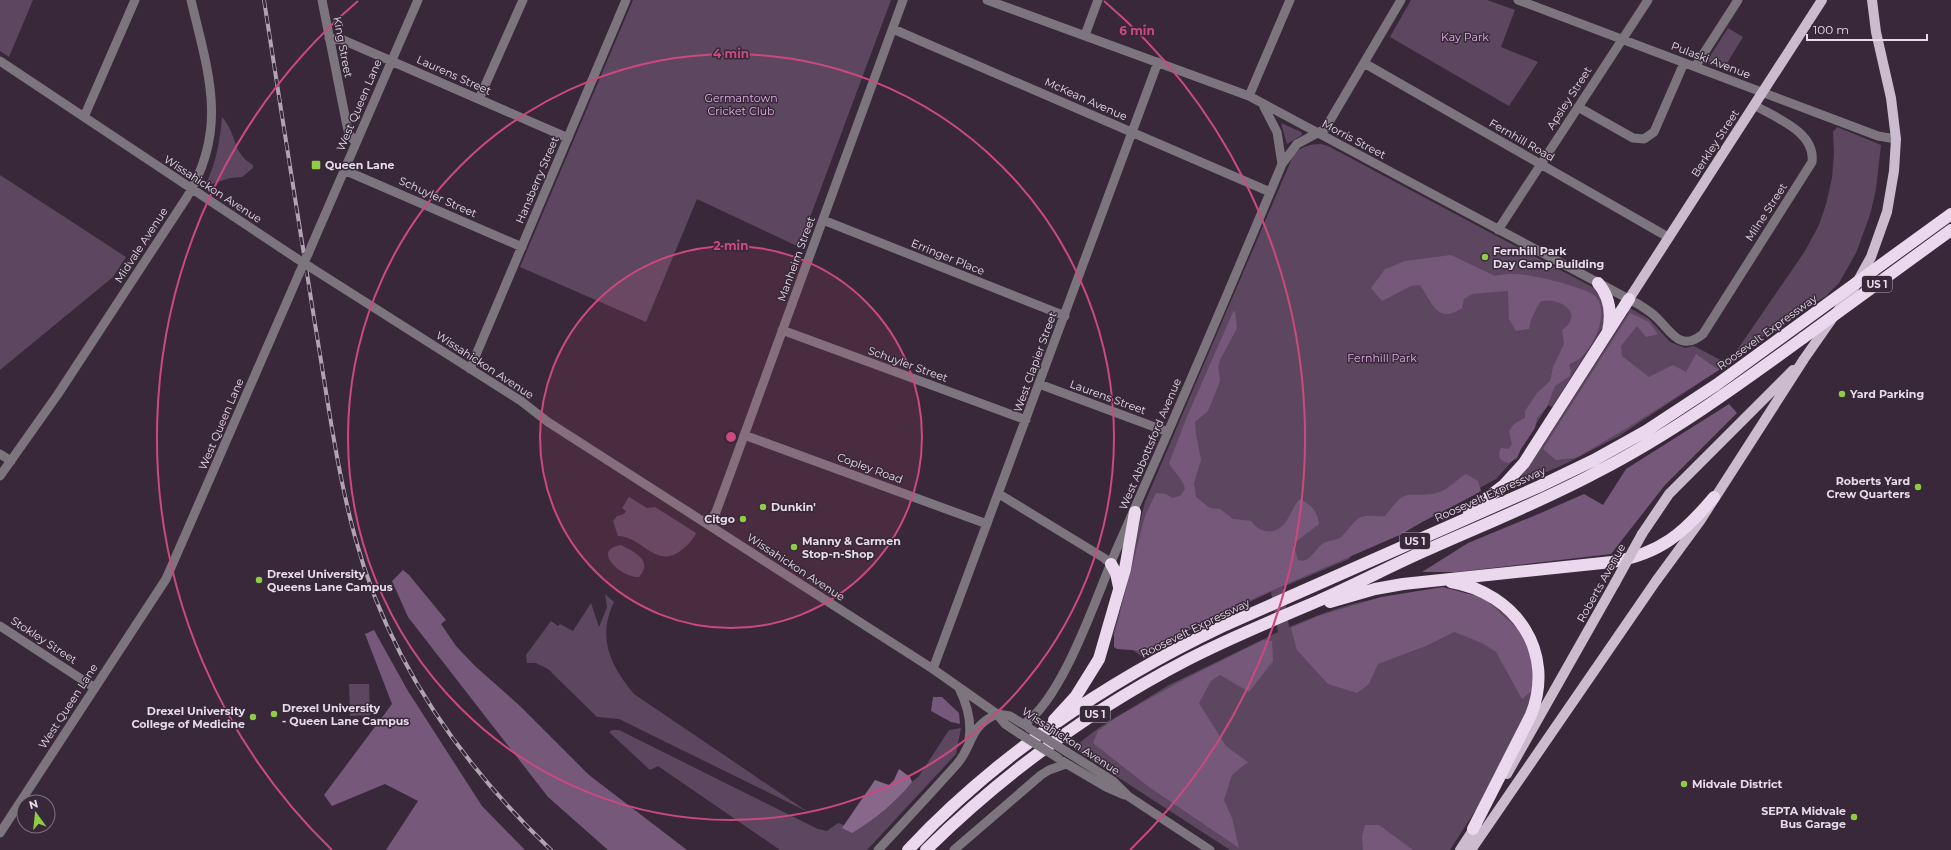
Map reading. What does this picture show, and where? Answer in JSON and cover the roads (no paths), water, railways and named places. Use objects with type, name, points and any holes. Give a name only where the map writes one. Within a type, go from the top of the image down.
[{"type":"highway","name":"Roosevelt Expressway","points":[[908,850],[938,819],[1016,752],[1118,682],[1194,640],[1566,474],[1646,431],[1716,385],[1951,214]]},
{"type":"highway","name":"US 1","points":[[926,850],[1020,767],[1100,711],[1185,660],[1604,469],[1698,413],[1951,230]]},
{"type":"highway","points":[[1598,283],[1608,300],[1610,316],[1608,332]]},
{"type":"highway","points":[[1438,531],[1494,494],[1515,475],[1534,449],[1629,299]]},
{"type":"highway","points":[[1287,614],[1375,589],[1434,580],[1612,562],[1634,558],[1657,549],[1680,534],[1698,517],[1714,497]]},
{"type":"highway","points":[[1046,731],[1076,696],[1094,670],[1103,648],[1129,551],[1135,512]]},
{"type":"highway","points":[[1111,564],[1118,579],[1120,589]]},
{"type":"highway","points":[[1434,580],[1470,586],[1490,594],[1503,603],[1529,636],[1538,664],[1539,684],[1535,705],[1473,829]]},
{"type":"main road","name":"Berkley Street","points":[[1629,299],[1822,0]]},
{"type":"main road","name":"Roberts Avenue","points":[[1471,850],[1656,581],[1700,521],[1804,359],[1855,286],[1875,246],[1887,212],[1891,194],[1896,139],[1891,98],[1876,32],[1872,0]]},
{"type":"main road","name":"Roberts Avenue","points":[[1460,850],[1495,796],[1642,534],[1670,494],[1804,359]]},
{"type":"street","points":[[84,117],[134,0]]},
{"type":"street","name":"Midvale Avenue","points":[[0,476],[58,394],[192,189],[208,150],[213,113],[210,86],[191,0]]},
{"type":"street","name":"King Street","points":[[322,0],[347,126],[349,134],[356,142]]},
{"type":"street","name":"West Queen Lane","points":[[0,833],[166,579],[418,0]]},
{"type":"street","points":[[479,100],[523,0]]},
{"type":"street","name":"Hansberry Street","points":[[470,369],[626,0]]},
{"type":"street","name":"Manheim Street","points":[[708,525],[716,512],[903,0]]},
{"type":"street","name":"Morris Street","points":[[988,0],[1249,96],[1629,299],[1652,313],[1673,337],[1688,341]]},
{"type":"street","points":[[1085,36],[1098,0]]},
{"type":"street","points":[[1249,96],[1290,0]]},
{"type":"street","name":"West Abbottsford Avenue","points":[[1026,726],[1038,712],[1061,678],[1135,512],[1282,164],[1294,147],[1325,129],[1401,0]]},
{"type":"street","name":"Pulaski Avenue","points":[[1518,0],[1878,136],[1896,139]]},
{"type":"street","name":"Apsley Street","points":[[1498,230],[1648,0]]},
{"type":"street","points":[[1694,67],[1738,0]]},
{"type":"street","name":"McKean Avenue","points":[[893,29],[1270,192]]},
{"type":"street","name":"Laurens Street","points":[[329,38],[343,40],[568,138]]},
{"type":"street","name":"Wissahickon Avenue","points":[[0,61],[303,263],[521,401],[548,422],[933,669],[998,714],[1005,724],[1066,764],[1108,788],[1128,796],[1210,850]]},
{"type":"street","name":"West Clapier Street","points":[[933,669],[1158,62]]},
{"type":"street","name":"Fernhill Road","points":[[1364,63],[1668,238]]},
{"type":"street","points":[[1578,107],[1633,138],[1644,139],[1654,132],[1684,63]]},
{"type":"street","points":[[1262,103],[1272,119],[1277,132],[1282,164]]},
{"type":"street","name":"Milne Street","points":[[1688,341],[1698,338],[1707,328],[1725,296],[1812,162],[1812,149],[1806,138],[1798,131],[1754,105]]},
{"type":"street","name":"Schuyler Street","points":[[344,170],[522,247]]},
{"type":"street","name":"Erringer Place","points":[[823,220],[1065,316]]},
{"type":"street","name":"Schuyler Street","points":[[782,330],[1026,420]]},
{"type":"street","name":"Laurens Street","points":[[1039,384],[1168,432]]},
{"type":"street","name":"Copley Road","points":[[744,435],[987,524]]},
{"type":"street","points":[[0,454],[11,460]]},
{"type":"street","points":[[999,494],[1104,558],[1111,564]]},
{"type":"street","name":"Stokley Street","points":[[0,626],[95,688]]},
{"type":"street","points":[[958,687],[964,698],[969,718],[968,744]]},
{"type":"street","points":[[878,850],[958,763],[979,726],[985,720],[998,714]]},
{"type":"street","name":"Wissahickon Avenue","points":[[998,714],[1010,716],[1026,726],[1113,781],[1128,796]]},
{"type":"street","points":[[954,850],[1041,775],[1049,770],[1066,764]]},
{"type":"railway","points":[[264,0],[337,458],[348,511],[369,582],[387,625],[408,667],[431,707],[487,782],[518,817],[551,850]]},
{"type":"place","name":"Queen Lane","points":[[316,165]]},
{"type":"place","name":"Fernhill Park Day Camp Building","points":[[1485,257]]},
{"type":"place","name":"Yard Parking","points":[[1842,394]]},
{"type":"place","name":"Roberts Yard Crew Quarters","points":[[1918,487]]},
{"type":"place","name":"Dunkin'","points":[[763,507]]},
{"type":"place","name":"Citgo","points":[[743,519]]},
{"type":"place","name":"Manny & Carmen Stop-n-Shop","points":[[794,547]]},
{"type":"place","name":"Drexel University Queens Lane Campus","points":[[259,580]]},
{"type":"place","name":"Drexel University - Queen Lane Campus","points":[[274,714]]},
{"type":"place","name":"Drexel University College of Medicine","points":[[253,717]]},
{"type":"place","name":"Midvale District","points":[[1684,784]]},
{"type":"place","name":"SEPTA Midvale Bus Garage","points":[[1854,817]]},
{"type":"park label","name":"Kay Park","points":[[1465,37]]},
{"type":"park label","name":"Germantown Cricket Club","points":[[741,104]]},
{"type":"park label","name":"Fernhill Park","points":[[1382,358]]}]
